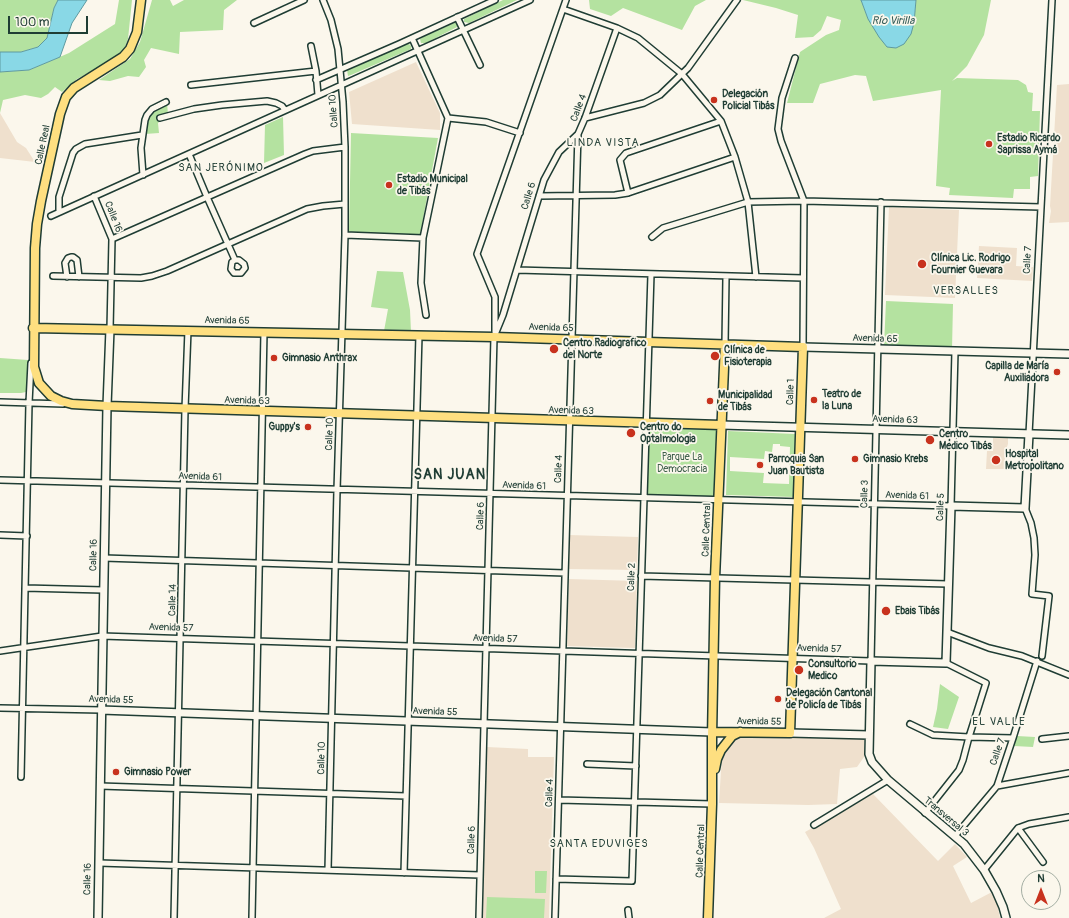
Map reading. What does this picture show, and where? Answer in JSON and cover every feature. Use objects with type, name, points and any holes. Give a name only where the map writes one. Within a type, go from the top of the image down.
[{"type":"main road","name":"Calle Real","points":[[33,328],[37,224],[63,104],[66,97],[74,88],[123,57],[130,49],[137,32],[141,0]]},
{"type":"main road","name":"Avenida 65","points":[[33,328],[418,335],[803,347]]},
{"type":"main road","name":"Avenida 63","points":[[33,328],[34,367],[37,378],[51,396],[72,404],[570,422],[721,425]]},
{"type":"main road","name":"Calle Central","points":[[708,918],[712,804],[715,578],[725,344]]},
{"type":"main road","name":"Calle 1","points":[[790,733],[803,347]]},
{"type":"main road","name":"Avenida 55","points":[[712,732],[790,733]]},
{"type":"main road","name":"Calle Central","points":[[712,785],[720,750],[732,736],[740,732]]},
{"type":"street","points":[[254,23],[304,0]]},
{"type":"street","name":"Calle 10","points":[[324,0],[334,30],[338,49],[345,148],[343,334],[339,414],[328,870]]},
{"type":"street","points":[[316,80],[495,0]]},
{"type":"street","points":[[51,216],[530,0]]},
{"type":"street","points":[[494,337],[494,298],[476,254],[566,0]]},
{"type":"street","points":[[585,118],[644,103],[660,95],[682,74],[697,56],[737,0]]},
{"type":"street","name":"Calle 7","points":[[1025,508],[1052,0]]},
{"type":"street","points":[[563,9],[617,28],[638,38],[682,74],[721,122],[735,157],[748,202],[756,277]]},
{"type":"street","points":[[457,17],[480,65]]},
{"type":"street","name":"Calle 4","points":[[555,918],[578,134],[617,28]]},
{"type":"street","points":[[412,38],[448,118],[423,238],[421,283],[426,315]]},
{"type":"street","points":[[310,46],[316,71],[318,95]]},
{"type":"street","name":"Calle 1","points":[[795,58],[782,98],[778,132],[804,201],[803,347]]},
{"type":"street","points":[[191,85],[316,71]]},
{"type":"street","points":[[160,118],[194,109],[267,101],[282,106],[285,110]]},
{"type":"street","points":[[143,175],[141,148],[145,120],[149,112],[166,102]]},
{"type":"street","points":[[448,118],[486,122],[520,133]]},
{"type":"street","points":[[628,193],[620,160],[626,153],[721,122]]},
{"type":"street","name":"Calle 6","points":[[479,918],[494,337],[503,315],[544,180],[559,152],[578,134]]},
{"type":"street","points":[[59,212],[59,197],[73,153],[76,149],[85,144],[142,135]]},
{"type":"street","points":[[112,239],[305,154],[313,151],[345,148]]},
{"type":"street","points":[[189,154],[235,260]]},
{"type":"street","points":[[539,196],[615,195],[628,193],[735,157]]},
{"type":"street","name":"Calle 16","points":[[94,196],[112,239],[105,483],[98,918]]},
{"type":"street","points":[[652,237],[663,228],[748,202],[881,202],[1041,207]]},
{"type":"street","name":"Calle 3","points":[[881,202],[869,754],[872,762],[888,780]]},
{"type":"street","points":[[53,276],[141,278],[152,276],[167,271],[307,209],[345,204]]},
{"type":"street","points":[[345,235],[423,238]]},
{"type":"street","points":[[67,276],[65,263],[68,258],[73,257],[77,260],[79,277]]},
{"type":"street","points":[[517,270],[803,278]]},
{"type":"street","name":"Calle 2","points":[[556,879],[632,881],[651,274]]},
{"type":"street","name":"Calle Central","points":[[725,344],[726,276]]},
{"type":"street","points":[[495,315],[503,315]]},
{"type":"street","points":[[21,777],[29,403],[33,328]]},
{"type":"street","name":"Calle 14","points":[[174,918],[188,330]]},
{"type":"street","points":[[252,918],[264,332]]},
{"type":"street","points":[[404,873],[418,335]]},
{"type":"street","name":"Avenida 65","points":[[803,347],[1069,354]]},
{"type":"street","name":"Calle 5","points":[[946,663],[955,351]]},
{"type":"street","name":"Avenida 63","points":[[0,402],[72,404]]},
{"type":"street","name":"Avenida 63","points":[[721,425],[1069,435]]},
{"type":"street","name":"Avenida 61","points":[[0,480],[951,506]]},
{"type":"street","points":[[951,506],[1025,508],[1031,523],[1034,538],[1035,555],[1032,594],[1049,596],[1042,656]]},
{"type":"street","points":[[0,535],[27,536]]},
{"type":"street","points":[[104,558],[565,573]]},
{"type":"street","points":[[641,576],[948,584]]},
{"type":"street","points":[[25,588],[103,590]]},
{"type":"street","points":[[947,632],[990,648],[1037,661],[1069,675]]},
{"type":"street","name":"Avenida 57","points":[[0,651],[102,636],[946,663],[986,683],[969,738]]},
{"type":"street","name":"Calle 7","points":[[955,836],[997,786],[1014,738],[1037,661]]},
{"type":"street","name":"Avenida 55","points":[[0,708],[256,715],[712,732]]},
{"type":"street","points":[[910,724],[933,735],[969,738],[1014,738]]},
{"type":"street","name":"Avenida 55","points":[[790,733],[869,735]]},
{"type":"street","points":[[1042,739],[1069,736]]},
{"type":"street","points":[[925,813],[959,770],[969,738]]},
{"type":"street","points":[[587,764],[636,766]]},
{"type":"street","points":[[997,786],[1069,773]]},
{"type":"street","points":[[814,825],[888,780]]},
{"type":"street","name":"Transversal 3","points":[[888,780],[925,813],[964,844],[984,870],[996,891],[1006,918]]},
{"type":"street","points":[[100,786],[406,796]]},
{"type":"street","points":[[559,800],[712,804]]},
{"type":"street","points":[[984,870],[1018,828],[1030,824],[1069,817]]},
{"type":"street","points":[[1018,828],[1043,862]]},
{"type":"street","points":[[98,863],[480,875]]},
{"type":"street","points":[[628,910],[629,918]]},
{"type":"shaded area","points":[[416,62],[440,113],[440,130],[352,124],[349,92]]},
{"type":"shaded area","points":[[1069,84],[1069,222],[1049,223],[1051,211],[1050,206],[1057,85]]},
{"type":"shaded area","points":[[0,113],[17,142],[26,148],[35,162],[0,158]]},
{"type":"shaded area","name":"Clínica Lic. Rodrigo Fournier Guevara","points":[[889,207],[959,210],[955,298],[885,295]]},
{"type":"shaded area","points":[[979,246],[1017,248],[1016,266],[1033,267],[1032,281],[977,278]]},
{"type":"shaded area","name":"Hospital Metropolitano","points":[[993,435],[1008,436],[1008,444],[1005,452],[1005,469],[986,469],[987,451],[993,451]]},
{"type":"shaded area","points":[[569,535],[638,537],[637,570],[568,569]]},
{"type":"shaded area","points":[[569,579],[637,581],[635,648],[567,646]]},
{"type":"shaded area","points":[[742,735],[864,739],[864,757],[857,767],[840,769],[837,804],[808,805],[719,803],[722,755],[731,741]]},
{"type":"shaded area","points":[[487,747],[528,749],[528,757],[554,757],[549,918],[482,918]]},
{"type":"shaded area","points":[[873,794],[938,861],[955,844],[967,857],[953,866],[971,903],[992,892],[996,899],[1000,918],[824,918],[841,909],[814,848],[805,832]]},
{"type":"green space","points":[[0,0],[58,0],[54,8],[47,38],[38,47],[21,52],[0,52]]},
{"type":"green space","points":[[119,0],[132,0],[128,39],[122,52],[112,60],[77,79],[62,92],[55,87],[41,98],[25,95],[3,100],[0,113],[0,72],[29,70],[69,53],[115,24]]},
{"type":"green space","points":[[152,0],[170,0],[173,6],[184,0],[237,0],[224,10],[223,30],[180,32],[179,54],[151,48],[144,60],[146,67],[139,77],[128,76],[110,81],[99,80],[130,59],[140,42]]},
{"type":"green space","points":[[503,0],[517,0],[469,23],[464,22],[464,19]]},
{"type":"green space","points":[[589,0],[706,0],[695,6],[682,30],[623,8],[611,16],[590,9]]},
{"type":"green space","points":[[743,0],[861,0],[868,19],[914,23],[916,0],[991,0],[984,35],[967,66],[952,81],[957,78],[1018,80],[1026,85],[1028,92],[1033,93],[1032,111],[1040,111],[1038,176],[1030,177],[1030,189],[1014,189],[1013,198],[949,195],[950,188],[936,186],[941,90],[873,101],[866,76],[855,75],[820,84],[813,103],[787,103],[800,52],[826,35],[839,30],[841,20],[827,16],[821,30],[813,37],[795,38],[798,15]]},
{"type":"green space","points":[[457,23],[457,27],[426,43],[421,43],[420,39],[423,37]]},
{"type":"green space","points":[[407,44],[411,46],[411,49],[348,76],[347,70]]},
{"type":"green space","points":[[167,103],[168,114],[158,123],[159,133],[145,134],[147,121],[151,113]]},
{"type":"green space","points":[[283,117],[284,155],[264,163],[265,125]]},
{"type":"green space","name":"Estadio Municipal de Tibás","points":[[351,133],[438,138],[420,235],[349,232]]},
{"type":"green space","points":[[377,271],[403,272],[410,310],[411,332],[384,331],[388,309],[371,307]]},
{"type":"green space","points":[[886,301],[953,304],[952,349],[884,346]]},
{"type":"green space","points":[[0,358],[28,360],[26,392],[0,393]]},
{"type":"green space","name":"Parque La Democracia","points":[[648,426],[718,428],[715,500],[647,498]]},
{"type":"green space","points":[[728,431],[795,434],[794,497],[726,495]],"holes":[[[773,444],[780,444],[780,446],[790,447],[789,484],[763,483],[764,473],[730,471],[730,457],[764,459],[765,451],[772,452]]]},
{"type":"green space","points":[[940,684],[959,697],[948,729],[933,727]]},
{"type":"green space","points":[[1017,736],[1035,737],[1033,747],[1014,746]]},
{"type":"green space","points":[[535,871],[547,871],[546,893],[535,893]]},
{"type":"green space","points":[[487,897],[545,899],[544,918],[486,918]]},
{"type":"water","points":[[58,0],[87,0],[72,23],[60,57],[29,70],[0,72],[0,52],[21,52],[38,47],[47,38],[54,8]]},
{"type":"water","name":"Río Virilla","points":[[861,0],[916,0],[914,23],[911,34],[904,44],[896,48],[887,47],[868,19]]},
{"type":"place","name":"Delegación Policial Tibás","points":[[714,100]]},
{"type":"place","name":"Estadio Ricardo Saprissa Aymá","points":[[989,144]]},
{"type":"place","name":"Estadio Municipal de Tibás","points":[[389,185]]},
{"type":"place","name":"Clínica Lic. Rodrigo Fournier Guevara","points":[[922,264]]},
{"type":"place","name":"Centro Radiografico del Norte","points":[[554,349]]},
{"type":"place","name":"Clínica de Fisioterapia","points":[[715,356]]},
{"type":"place","name":"Gimnasio Anthrax","points":[[274,358]]},
{"type":"place","name":"Capilla de María Auxiliadora","points":[[1057,372]]},
{"type":"place","name":"Teatro de la Luna","points":[[814,400]]},
{"type":"place","name":"Municipalidad de Tibás","points":[[710,401]]},
{"type":"place","name":"Guppy's","points":[[308,427]]},
{"type":"place","name":"Centro do Optalmologia","points":[[631,433]]},
{"type":"place","name":"Centro Medico Tibás","points":[[930,440]]},
{"type":"place","name":"Gimnasio Krebs","points":[[855,459]]},
{"type":"place","name":"Hospital Metropolitano","points":[[996,460]]},
{"type":"place","name":"Parroquia San Juan Bautista","points":[[760,465]]},
{"type":"place","name":"Ebais Tibás","points":[[886,611]]},
{"type":"place","name":"Consultorio Medico","points":[[799,670]]},
{"type":"place","name":"Delegación Cantonal de Policía de Tibás","points":[[778,699]]},
{"type":"place","name":"Gimnasio Power","points":[[116,772]]},
{"type":"district","name":"LINDA VISTA","points":[[603,143]]},
{"type":"district","name":"SAN JERÓNIMO","points":[[221,168]]},
{"type":"district","name":"VERSALLES","points":[[966,291]]},
{"type":"district","name":"SAN JUAN","points":[[450,475]]},
{"type":"district","name":"EL VALLE","points":[[999,722]]},
{"type":"district","name":"SANTA EDUVIGES","points":[[599,844]]}]
